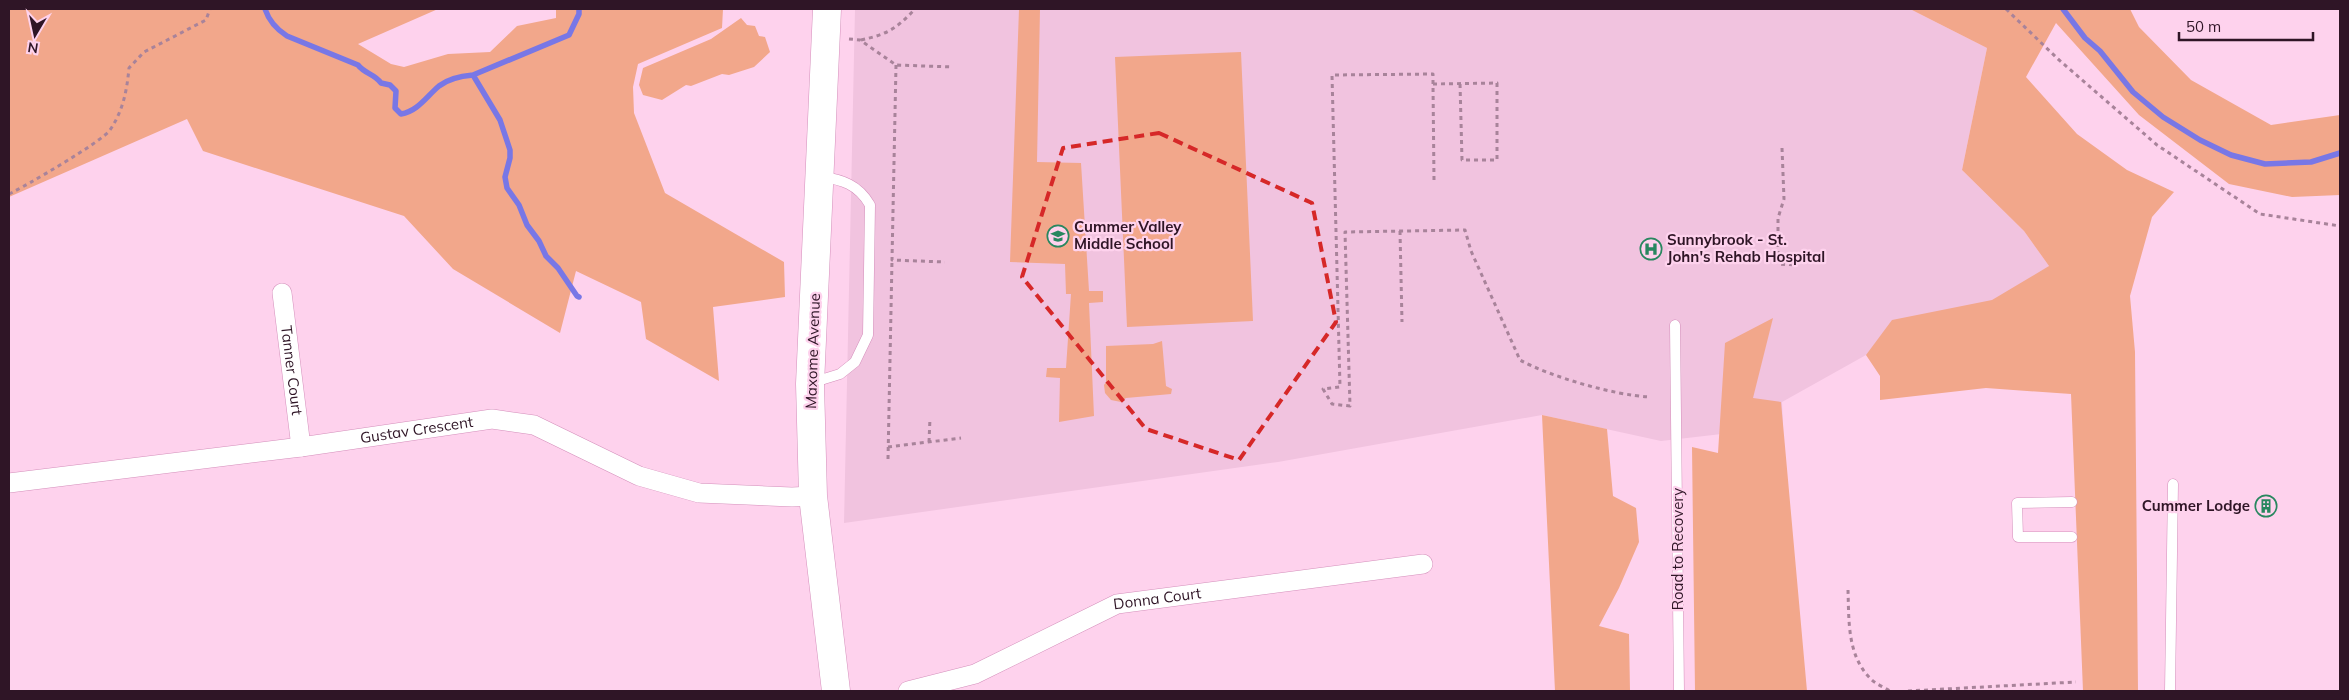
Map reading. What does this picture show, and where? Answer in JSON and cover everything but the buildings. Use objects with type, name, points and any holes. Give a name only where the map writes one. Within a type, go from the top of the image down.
[{"type":"street","name":"Maxome Avenue","points":[[827,9],[810,384],[813,496],[836,691]]},
{"type":"street","name":"Tanner Court","points":[[282,293],[301,447]]},
{"type":"street","name":"Gustav Crescent","points":[[9,483],[301,447],[492,419],[534,424],[639,476],[699,493],[792,497],[813,496]]},
{"type":"street","name":"Donna Court","points":[[908,691],[975,674],[1117,604],[1423,564]]},
{"type":"lane","points":[[810,384],[840,374],[855,362],[868,335],[870,205],[865,195],[844,180],[820,176]]},
{"type":"lane","name":"Road to Recovery","points":[[1675,325],[1679,691]]},
{"type":"lane","points":[[2170,691],[2173,484]]},
{"type":"lane","points":[[2072,502],[2017,503],[2018,537],[2072,537]]},
{"type":"path","points":[[9,194],[109,132],[119,115],[127,88],[129,68],[144,52],[188,31],[206,20],[210,9]]},
{"type":"path","points":[[849,38],[860,40],[886,34],[904,21],[915,9]]},
{"type":"path","points":[[2006,9],[2058,59],[2157,145],[2260,214],[2340,226]]},
{"type":"path","points":[[860,40],[896,65],[953,67]]},
{"type":"path","points":[[888,458],[896,65]]},
{"type":"path","points":[[1434,180],[1432,74],[1332,75],[1340,387],[1322,389],[1332,404],[1350,406],[1344,232],[1465,230],[1471,251],[1520,360],[1535,368],[1627,396],[1649,397]]},
{"type":"path","points":[[1433,84],[1460,83],[1496,83],[1496,160],[1462,160],[1460,83]]},
{"type":"path","points":[[1782,148],[1784,198],[1778,218],[1778,264],[1796,265]]},
{"type":"path","points":[[1400,231],[1402,322]]},
{"type":"path","points":[[892,260],[945,262]]},
{"type":"path","points":[[929,442],[930,418]]},
{"type":"path","points":[[888,446],[960,438]]},
{"type":"path","points":[[1848,590],[1849,632],[1854,653],[1870,678],[1890,691]]},
{"type":"path","points":[[1908,691],[2076,682]]},
{"type":"highlighted area","points":[[1159,133],[1312,203],[1336,322],[1239,460],[1146,429],[1022,277],[1063,148]]},
{"type":"shaded area","points":[[9,9],[438,9],[358,44],[391,64],[404,67],[448,54],[490,52],[517,26],[556,18],[556,9],[723,9],[722,28],[638,64],[633,87],[634,113],[665,193],[784,262],[785,297],[713,307],[719,381],[646,339],[641,302],[576,271],[560,333],[453,269],[404,216],[203,151],[187,119],[9,197]]},
{"type":"shaded area","points":[[855,9],[1910,9],[1987,48],[1962,170],[2024,231],[2049,266],[2000,324],[1866,355],[1782,402],[1783,427],[1661,441],[1542,415],[1278,462],[844,523]]},
{"type":"shaded area","points":[[1019,9],[1040,9],[1037,162],[1081,163],[1089,291],[1103,291],[1103,302],[1089,303],[1094,416],[1059,422],[1060,378],[1046,377],[1047,368],[1066,368],[1071,294],[1066,294],[1065,264],[1010,262]]},
{"type":"shaded area","points":[[1910,9],[2130,9],[2139,27],[2191,80],[2271,125],[2340,115],[2340,195],[2292,197],[2229,184],[2139,115],[2056,23],[2026,77],[2077,134],[2127,170],[2174,192],[2152,217],[2130,296],[2135,352],[2138,691],[2083,691],[2071,394],[1986,388],[1880,400],[1880,376],[1866,355],[1892,320],[1992,300],[2049,266],[2024,231],[1962,170],[1987,48]]},
{"type":"shaded area","points":[[741,18],[747,25],[755,26],[759,36],[765,37],[770,52],[754,67],[729,75],[722,74],[691,86],[686,85],[662,100],[643,95],[639,85],[643,68],[711,39]]},
{"type":"shaded area","points":[[1241,52],[1253,321],[1127,327],[1115,57]]},
{"type":"shaded area","points":[[1773,318],[1753,398],[1781,402],[1807,691],[1695,691],[1692,447],[1718,453],[1725,343]]},
{"type":"shaded area","points":[[1162,341],[1166,386],[1172,389],[1171,394],[1126,398],[1121,402],[1111,400],[1105,393],[1104,385],[1106,382],[1106,346],[1153,344]]},
{"type":"shaded area","points":[[1542,415],[1607,429],[1613,496],[1636,508],[1639,542],[1619,588],[1599,626],[1629,634],[1630,691],[1555,691]]},
{"type":"waterway","points":[[265,9],[273,24],[287,36],[358,65],[381,83],[390,85],[396,91],[395,108],[401,114],[417,107],[446,81],[473,75],[569,35],[579,14],[579,9]]},
{"type":"waterway","points":[[2063,9],[2085,38],[2100,51],[2133,92],[2163,117],[2200,140],[2231,155],[2265,164],[2311,162],[2340,153]]},
{"type":"waterway","points":[[473,75],[500,120],[510,150],[505,177],[507,188],[519,205],[527,225],[539,241],[546,256],[558,268],[579,297]]},
{"type":"place","name":"Cummer Valley Middle School","points":[[1058,236]]},
{"type":"place","name":"Sunnybrook - St. John's Rehab Hospital","points":[[1651,249]]},
{"type":"place","name":"Cummer Lodge","points":[[2266,506]]}]
